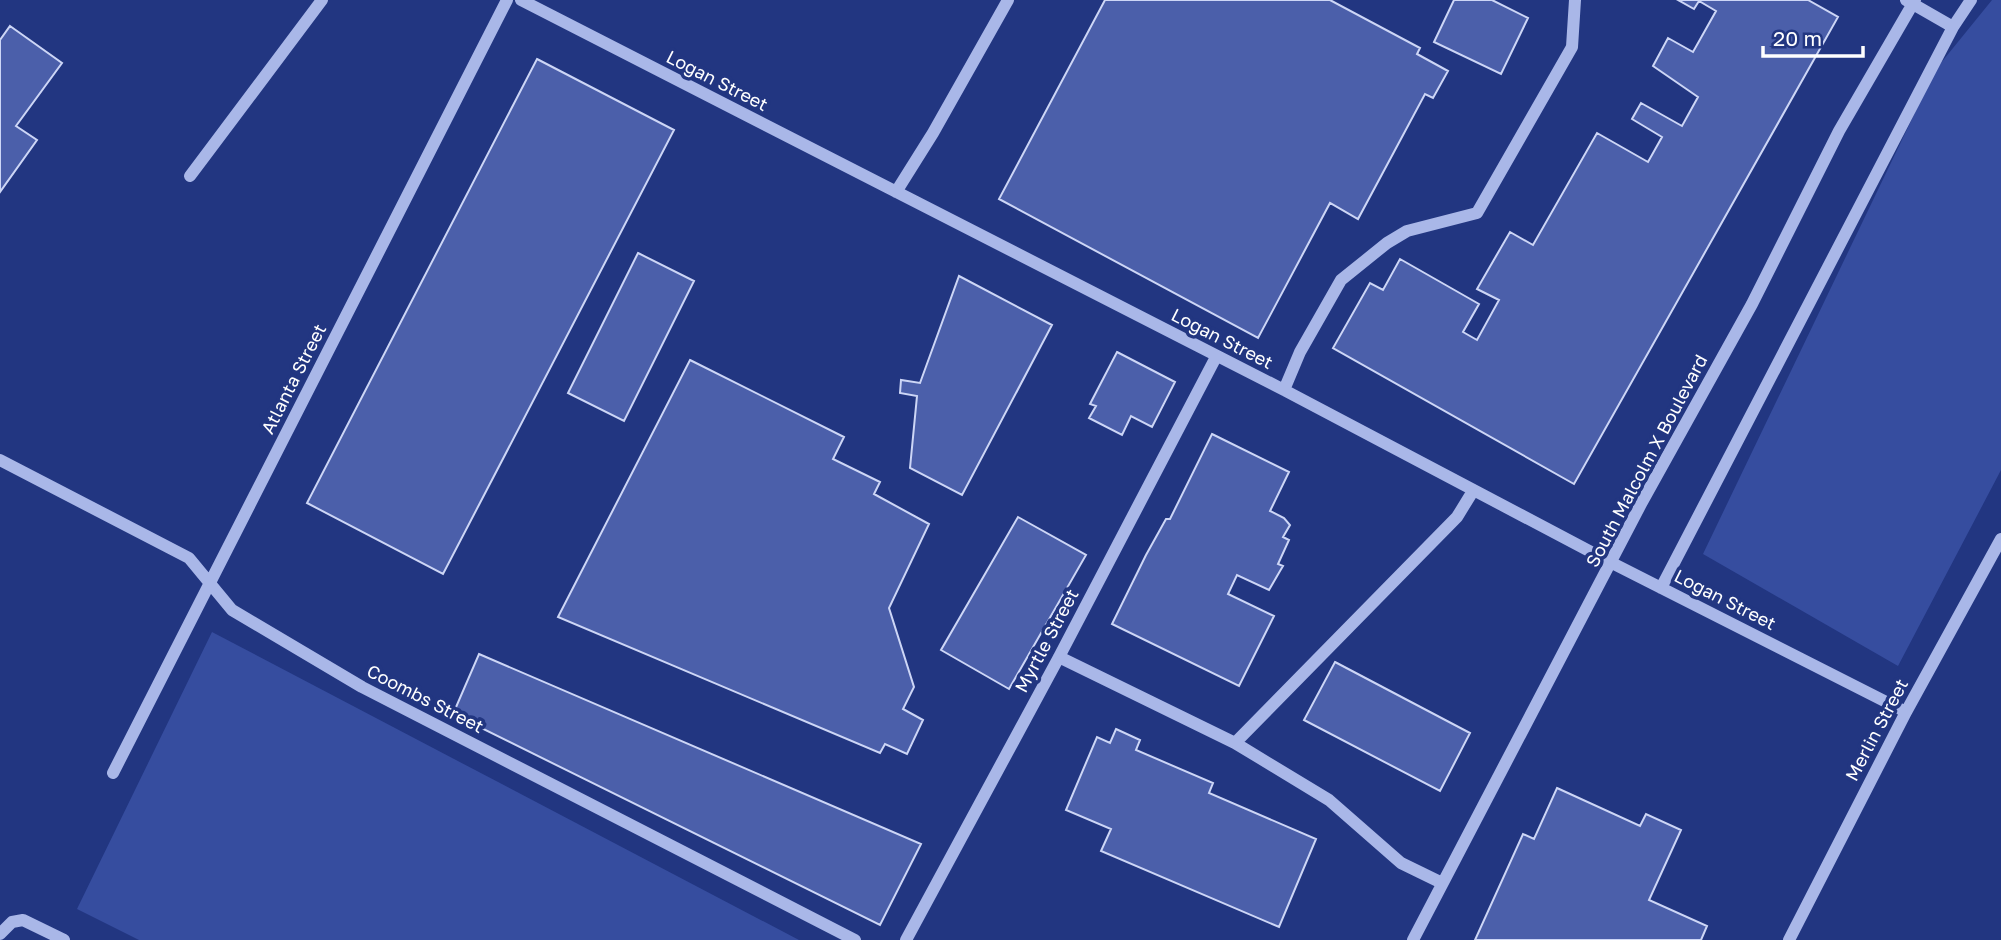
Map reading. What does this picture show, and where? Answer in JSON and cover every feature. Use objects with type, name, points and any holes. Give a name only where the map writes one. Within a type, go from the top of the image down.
[{"type":"street","points":[[190,176],[322,0]]},
{"type":"street","name":"Atlanta Street","points":[[113,773],[507,0]]},
{"type":"street","name":"Logan Street","points":[[521,0],[1906,712]]},
{"type":"street","points":[[896,192],[933,133],[1008,0]]},
{"type":"street","points":[[1284,390],[1300,352],[1341,280],[1387,243],[1407,231],[1476,213],[1572,47],[1576,0]]},
{"type":"street","points":[[1906,0],[1953,27]]},
{"type":"street","name":"South Malcolm X Boulevard","points":[[1413,940],[1642,502],[1752,304],[1839,131],[1915,0]]},
{"type":"street","points":[[1661,588],[1953,27],[1971,0]]},
{"type":"street","name":"Myrtle Street","points":[[906,940],[1059,657],[1216,357]]},
{"type":"street","name":"Coombs Street","points":[[0,460],[189,558],[232,610],[362,687],[855,940]]},
{"type":"street","points":[[1235,743],[1457,517],[1473,491]]},
{"type":"street","name":"Merlin Street","points":[[1789,940],[1906,712],[2001,539]]},
{"type":"street","points":[[1059,657],[1235,743],[1329,800],[1401,863],[1442,883]]},
{"type":"street","points":[[0,934],[12,922],[23,920],[64,940]]},
{"type":"shaded area","points":[[1992,0],[2001,0],[2001,470],[1898,666],[1703,554],[1936,69]]},
{"type":"shaded area","points":[[212,632],[799,940],[139,940],[77,909]]},
{"type":"building","points":[[1105,0],[1330,0],[1420,48],[1417,54],[1448,71],[1433,98],[1425,94],[1358,219],[1330,203],[1258,338],[999,199]]},
{"type":"building","points":[[1454,0],[1492,0],[1528,18],[1501,74],[1434,42]]},
{"type":"building","points":[[1678,0],[1808,0],[1838,17],[1574,484],[1333,348],[1370,283],[1383,290],[1400,259],[1479,304],[1463,332],[1477,340],[1499,300],[1477,289],[1510,232],[1533,245],[1597,133],[1648,162],[1662,137],[1632,119],[1641,103],[1682,126],[1698,97],[1653,66],[1668,38],[1693,52],[1716,11],[1699,1],[1694,9]]},
{"type":"building","points":[[10,26],[62,63],[16,126],[37,140],[0,192],[0,40]]},
{"type":"building","points":[[537,59],[674,130],[443,574],[307,503]]},
{"type":"building","points":[[638,253],[694,281],[624,421],[568,393]]},
{"type":"building","points":[[959,276],[1052,325],[962,495],[910,468],[917,396],[900,393],[901,380],[920,383]]},
{"type":"building","points":[[1117,352],[1175,382],[1152,427],[1131,416],[1122,435],[1089,418],[1096,406],[1090,404]]},
{"type":"building","points":[[690,360],[844,437],[833,459],[880,482],[874,494],[929,524],[889,608],[914,687],[903,709],[923,720],[907,754],[885,744],[880,753],[558,617]]},
{"type":"building","points":[[1212,434],[1289,472],[1270,511],[1284,518],[1290,525],[1283,537],[1289,540],[1278,564],[1283,566],[1269,590],[1237,575],[1228,594],[1274,616],[1239,686],[1112,624],[1146,555],[1166,519],[1170,519]]},
{"type":"building","points":[[1018,517],[1086,555],[1009,689],[941,650]]},
{"type":"building","points":[[479,654],[921,844],[880,925],[453,714]]},
{"type":"building","points":[[1335,662],[1470,733],[1440,791],[1304,720]]},
{"type":"building","points":[[1116,729],[1140,740],[1136,750],[1213,783],[1209,793],[1316,839],[1279,927],[1101,851],[1111,829],[1066,810],[1097,737],[1110,743]]},
{"type":"building","points":[[1557,788],[1640,826],[1646,814],[1681,830],[1649,900],[1707,926],[1701,940],[1475,940],[1523,834],[1534,839]]}]
